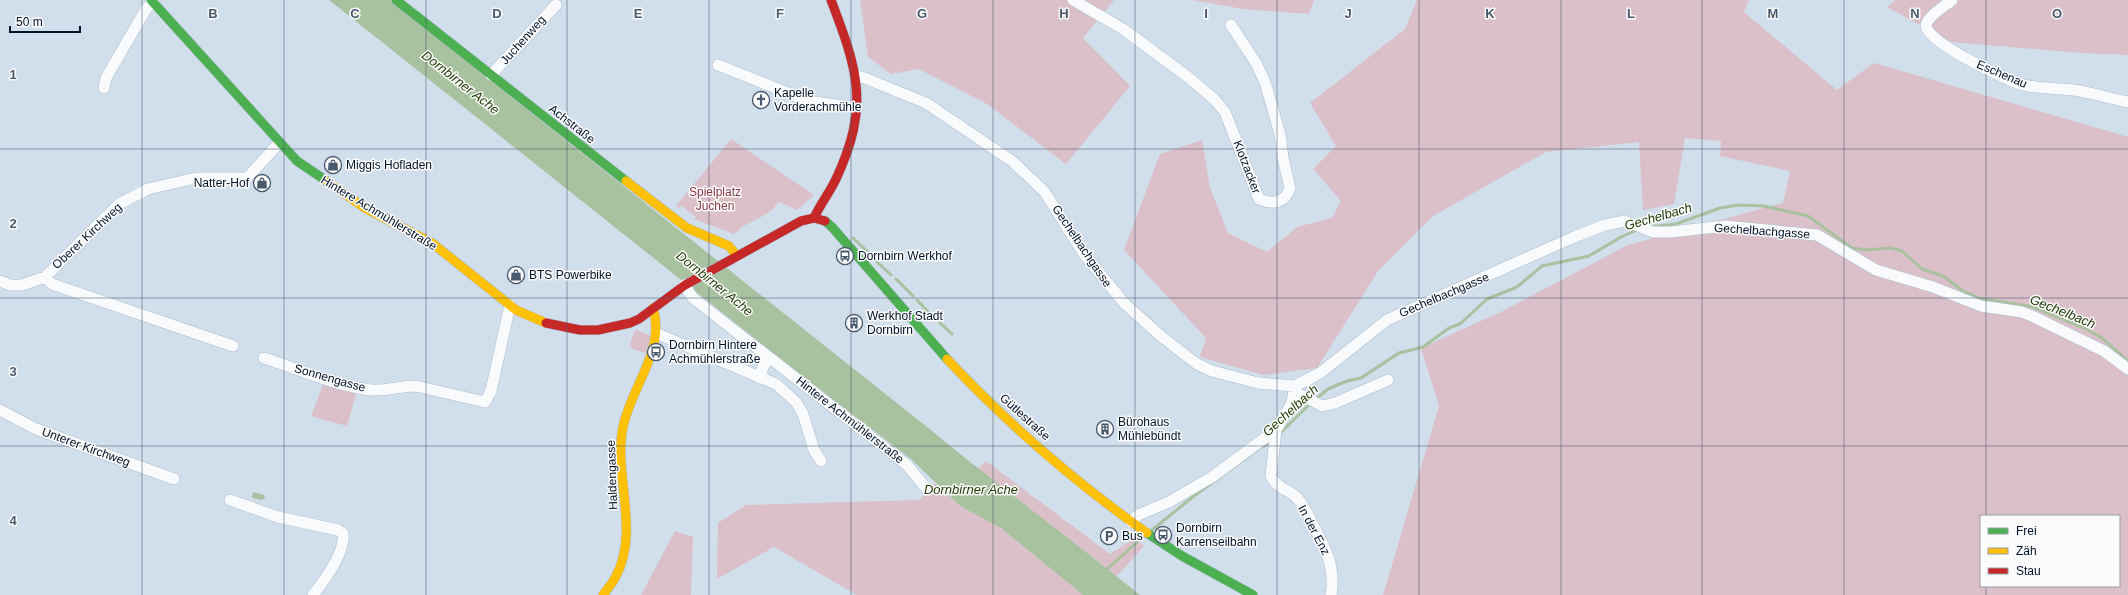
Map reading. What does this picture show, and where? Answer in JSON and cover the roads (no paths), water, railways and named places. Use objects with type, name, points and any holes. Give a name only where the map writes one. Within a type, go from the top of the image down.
[{"type":"street","name":"Achstraße","points":[[396,0],[665,212],[688,228],[729,246],[737,256]]},
{"type":"street","points":[[815,216],[836,181],[844,160],[857,108],[854,65],[832,0]]},
{"type":"street","name":"Klotzacker","points":[[1073,0],[1123,30],[1188,77],[1214,99],[1225,112],[1259,199],[1276,203],[1283,200],[1288,195],[1290,188],[1276,115],[1259,69],[1231,25]]},
{"type":"street","name":"Eschenau","points":[[1952,0],[1929,20],[1926,25],[1931,36],[1946,47],[2019,84],[2041,88],[2080,91],[2128,102]]},
{"type":"street","points":[[104,88],[110,72],[152,1]]},
{"type":"street","name":"Hintere Achmühlerstraße","points":[[152,1],[181,31],[279,143],[297,161],[338,191],[365,208],[432,243],[510,305],[524,314],[549,326],[580,330],[623,326],[639,319],[684,286],[801,221],[815,216]]},
{"type":"street","name":"Juchenweg","points":[[491,76],[556,5]]},
{"type":"street","points":[[718,66],[808,101],[857,108]]},
{"type":"street","name":"Gechelbachgasse","points":[[856,77],[862,77],[926,103],[1012,161],[1044,191],[1084,254],[1114,292],[1144,321],[1191,360],[1212,371],[1258,383],[1295,390],[1320,373],[1380,325],[1396,316],[1596,229],[1625,221],[1636,227],[1653,232],[1671,232],[1725,226],[1817,235],[1876,270],[1933,287],[1981,306],[2022,312],[2034,317],[2104,351],[2128,369]]},
{"type":"street","name":"Oberer Kirchweg","points":[[0,281],[10,285],[22,285],[44,277],[110,213],[129,198],[148,189],[182,180],[196,178],[247,178],[279,143]]},
{"type":"street","name":"Gütlestraße","points":[[815,216],[832,227],[924,335],[970,382],[1045,451],[1142,530],[1253,595]]},
{"type":"street","points":[[44,277],[52,284],[233,346]]},
{"type":"street","name":"Hintere Achmühlerstraße","points":[[684,286],[693,298],[907,465],[926,488]]},
{"type":"street","name":"Sonnengasse","points":[[264,358],[355,387],[389,391],[407,386],[416,386],[485,402],[491,391],[510,305]]},
{"type":"street","name":"Haldengasse","points":[[603,595],[618,572],[625,548],[626,516],[621,457],[624,425],[658,334],[658,320],[653,308]]},
{"type":"street","name":"Hintere Achmühlerstraße","points":[[658,334],[776,384],[796,402],[803,414],[814,450],[821,461]]},
{"type":"street","points":[[759,378],[769,357]]},
{"type":"street","points":[[1295,390],[1322,406],[1336,403],[1388,380]]},
{"type":"street","name":"In der Enz","points":[[1295,390],[1292,403],[1276,435],[1270,476],[1273,482],[1298,499],[1320,536],[1332,565],[1333,574],[1330,595]]},
{"type":"street","name":"Unterer Kirchweg","points":[[0,410],[36,429],[174,479]]},
{"type":"street","name":"In der Enz","points":[[1131,522],[1138,515],[1169,502],[1212,477],[1276,435]]},
{"type":"street","points":[[230,500],[278,517],[338,530],[343,533],[344,539],[332,567],[313,595]]},
{"type":"water","name":"Dornbirner Ache","points":[[329,0],[389,0],[980,470],[1140,595],[1083,595],[1001,528],[960,506],[911,459],[797,372]]},
{"type":"water","points":[[253,492],[264,495],[265,498],[262,500],[252,498]]},
{"type":"waterway","name":"Gechelbach","points":[[1648,227],[1676,224],[1720,208],[1739,205],[1764,206],[1808,216],[1852,248],[1866,250],[1890,248],[1902,251],[1922,269],[1943,276],[1963,291],[1979,298],[2033,307],[2084,328],[2102,338],[2128,361]]},
{"type":"waterway","name":"Gechelbach","points":[[1316,399],[1328,389],[1347,381],[1361,378],[1399,353],[1423,347],[1449,328],[1460,324],[1487,299],[1517,287],[1542,266],[1589,256],[1621,237],[1637,230]]},
{"type":"waterway","points":[[853,238],[872,256]]},
{"type":"waterway","points":[[875,260],[891,275]]},
{"type":"waterway","points":[[896,279],[913,296]]},
{"type":"waterway","points":[[917,300],[936,320]]},
{"type":"waterway","points":[[940,323],[952,334]]},
{"type":"waterway","name":"Gechelbach","points":[[1279,434],[1311,403]]},
{"type":"waterway","name":"Gechelbach","points":[[1262,447],[1272,440]]},
{"type":"waterway","name":"Gechelbach","points":[[1152,530],[1194,496],[1257,450]]},
{"type":"waterway","name":"Gechelbach","points":[[1105,571],[1144,536]]},
{"type":"place","name":"Kapelle Vorderachmühle","points":[[761,100]]},
{"type":"place","name":"Miggis Hofladen","points":[[333,165]]},
{"type":"place","name":"Natter-Hof","points":[[262,183]]},
{"type":"place","name":"Dornbirn Werkhof","points":[[845,256]]},
{"type":"place","name":"BTS Powerbike","points":[[516,275]]},
{"type":"place","name":"Werkhof Stadt Dornbirn","points":[[854,323]]},
{"type":"place","name":"Dornbirn Hintere Achmühlerstraße","points":[[656,352]]},
{"type":"place","name":"Bürohaus Mühlebündt","points":[[1105,429]]},
{"type":"place","name":"Dornbirn Karrenseilbahn","points":[[1163,535]]},
{"type":"place","name":"Bus","points":[[1109,536]]},
{"type":"park label","name":"Spielplatz Juchen","points":[[715,199]]}]
